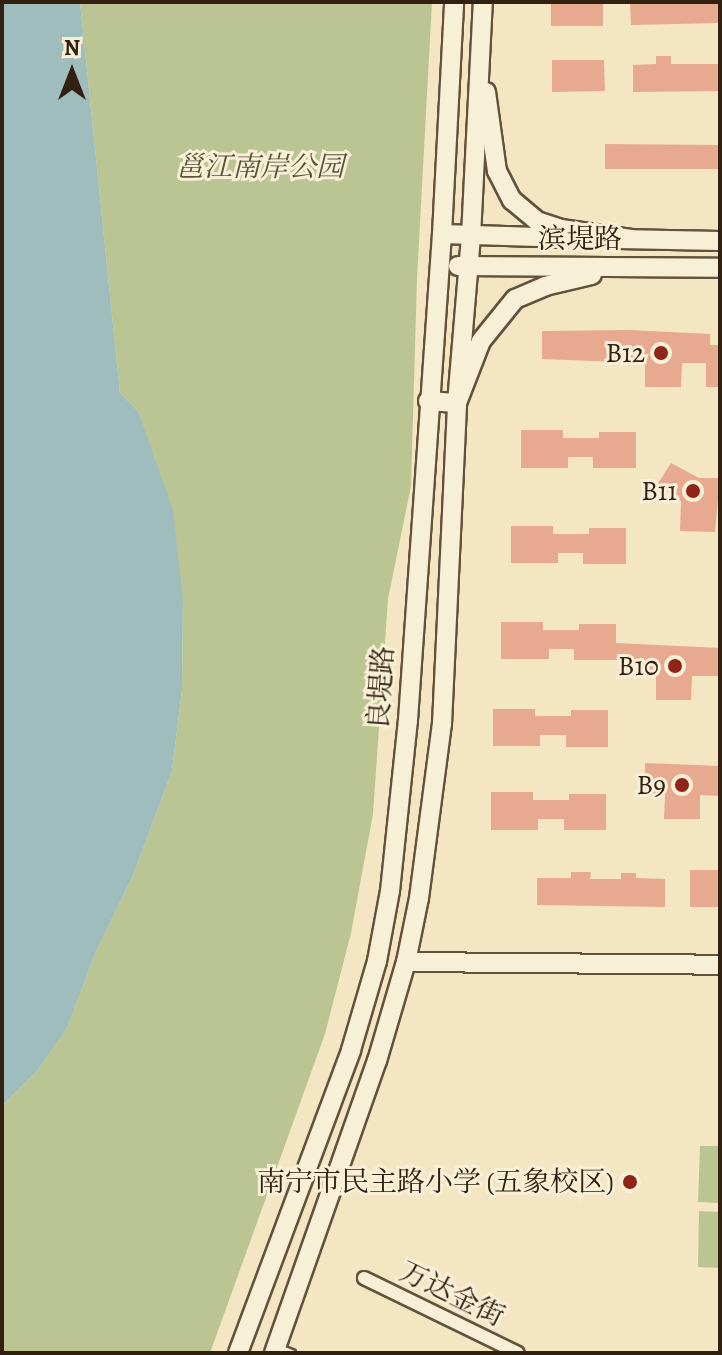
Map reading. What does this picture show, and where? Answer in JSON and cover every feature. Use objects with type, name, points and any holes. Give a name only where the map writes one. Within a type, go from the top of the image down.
[{"type":"main road","name":"良堤路","points":[[238,1353],[351,1050],[377,961],[390,891],[408,720],[442,234],[454,2]]},
{"type":"main road","points":[[281,1351],[377,1061],[406,962],[419,898],[442,724],[457,403],[471,236],[483,2]]},
{"type":"main road","points":[[451,46],[480,49]]},
{"type":"main road","points":[[480,49],[497,171],[512,200],[537,221],[561,229],[631,239]]},
{"type":"main road","name":"滨堤路","points":[[442,234],[720,241]]},
{"type":"main road","points":[[630,267],[598,265],[590,253],[597,243],[631,239]]},
{"type":"main road","name":"滨堤路","points":[[439,266],[720,268]]},
{"type":"main road","points":[[457,403],[481,341],[515,299],[545,286],[630,267]]},
{"type":"main road","points":[[428,401],[457,403]]},
{"type":"main road","points":[[406,962],[720,965]]},
{"type":"street","name":"万达金街","points":[[364,1278],[518,1353]]},
{"type":"green space","name":"邕江南岸公园","points":[[80,2],[432,2],[417,279],[411,486],[388,599],[373,814],[351,933],[325,1034],[210,1353],[2,1353],[2,1106],[38,1070],[67,1028],[95,954],[134,873],[172,771],[182,690],[183,600],[138,411],[120,393]]},
{"type":"green space","points":[[700,1146],[720,1146],[720,1203],[698,1202]]},
{"type":"green space","points":[[699,1211],[720,1212],[720,1268],[698,1267]]},
{"type":"water","points":[[2,2],[80,2],[120,393],[138,411],[173,510],[183,600],[182,690],[172,771],[134,873],[95,954],[67,1028],[38,1070],[2,1106]]},
{"type":"building","points":[[551,2],[603,2],[603,26],[551,26]]},
{"type":"building","points":[[630,2],[720,2],[720,23],[631,25]]},
{"type":"building","points":[[656,56],[671,56],[671,64],[720,64],[720,91],[633,92],[633,65],[656,64]]},
{"type":"building","points":[[552,60],[604,60],[605,91],[552,92]]},
{"type":"building","points":[[605,144],[720,145],[720,169],[605,169]]},
{"type":"building","points":[[629,330],[710,334],[710,345],[720,345],[720,387],[706,387],[706,363],[682,363],[681,387],[645,387],[645,363],[542,359],[542,331]]},
{"type":"building","points":[[521,430],[563,430],[563,438],[599,438],[599,432],[636,432],[636,468],[593,468],[593,457],[568,457],[568,468],[521,468]]},
{"type":"building","name":"B11","points":[[671,463],[699,478],[720,478],[715,532],[680,531],[681,501],[657,485]]},
{"type":"building","points":[[511,526],[553,526],[553,534],[589,534],[589,528],[626,528],[626,564],[583,564],[583,553],[558,553],[558,563],[511,563]]},
{"type":"building","points":[[501,622],[543,622],[543,630],[579,630],[579,624],[616,624],[616,643],[720,648],[720,676],[692,676],[691,700],[656,700],[656,676],[636,676],[636,660],[574,660],[574,649],[549,649],[549,659],[501,659]]},
{"type":"building","points":[[493,709],[535,709],[535,716],[571,716],[571,710],[608,710],[608,747],[566,747],[566,735],[540,735],[540,746],[493,746]]},
{"type":"building","name":"B9","points":[[645,763],[720,766],[720,796],[700,795],[700,819],[664,819],[665,795],[645,795]]},
{"type":"building","points":[[491,792],[533,792],[533,800],[569,800],[569,794],[606,794],[606,830],[564,830],[564,819],[538,819],[538,830],[491,830]]},
{"type":"building","points":[[690,870],[720,870],[720,907],[690,907]]},
{"type":"building","points":[[571,872],[591,872],[590,879],[621,879],[621,873],[636,873],[636,878],[665,879],[665,907],[537,905],[537,878],[571,878]]},
{"type":"place","name":"B12","points":[[661,353]]},
{"type":"place","name":"B11","points":[[693,491]]},
{"type":"place","name":"B10","points":[[675,666]]},
{"type":"place","name":"B9","points":[[682,785]]},
{"type":"place","name":"南宁市民主路小学 (五象校区)","points":[[630,1182]]}]
